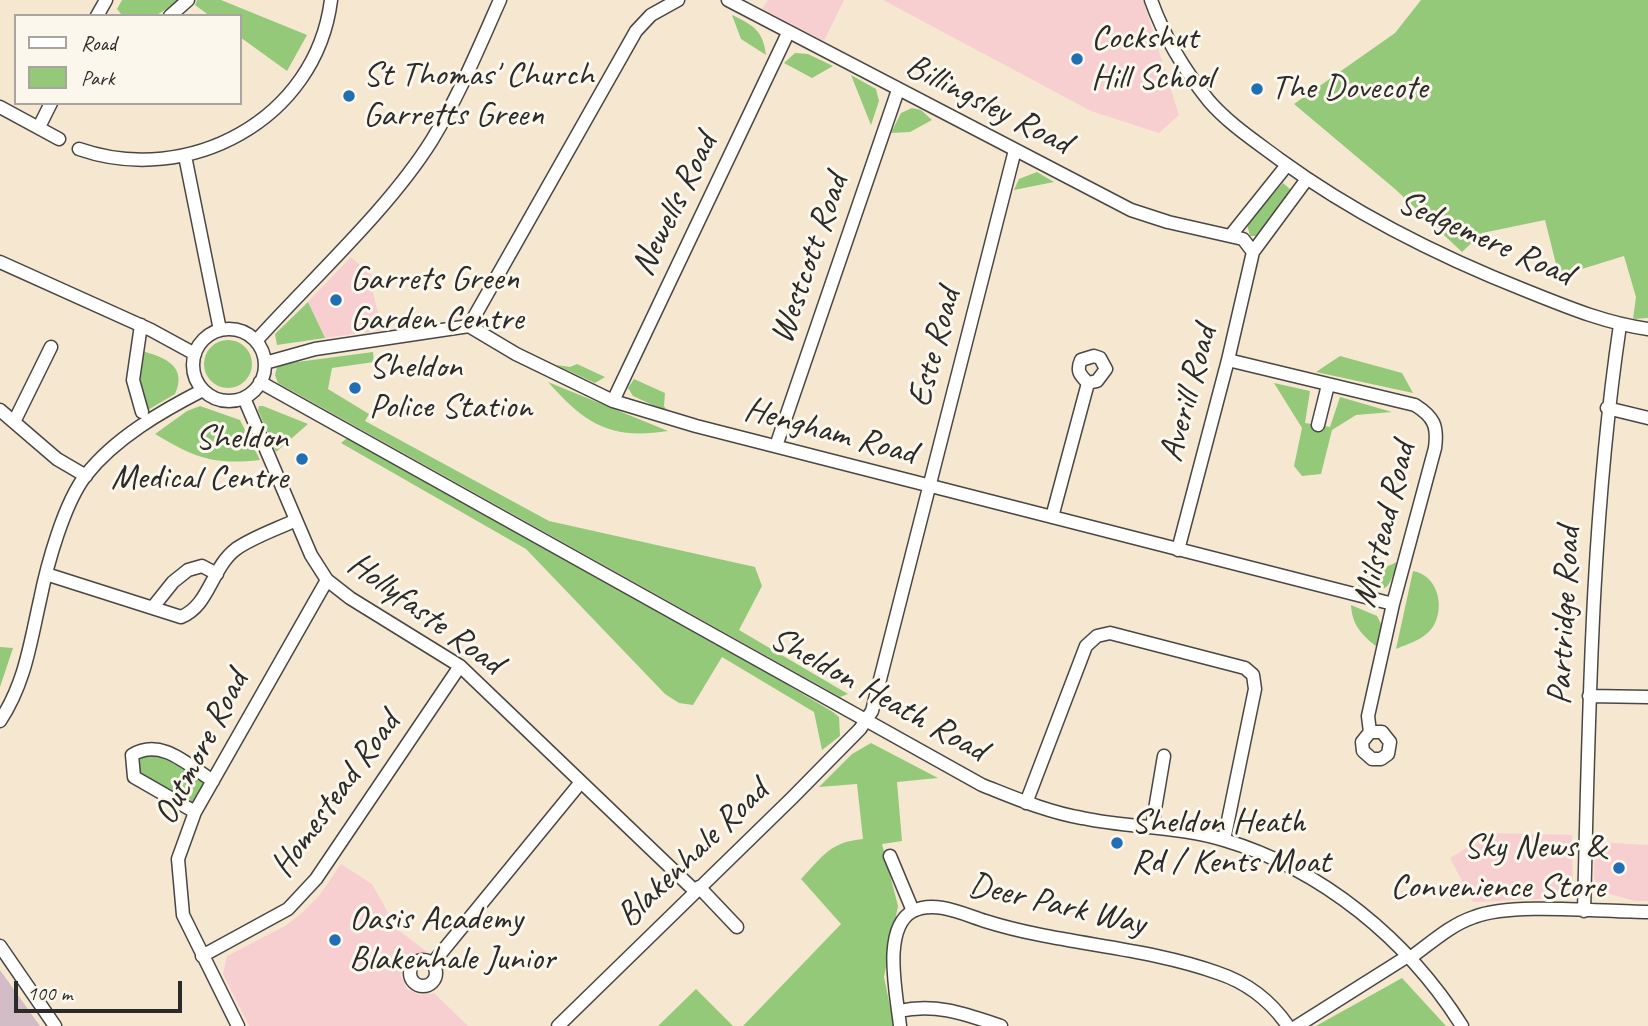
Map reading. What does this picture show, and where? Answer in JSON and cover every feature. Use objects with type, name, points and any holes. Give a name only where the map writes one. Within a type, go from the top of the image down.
[{"type":"street","points":[[172,14],[188,0]]},
{"type":"street","points":[[79,149],[108,158],[141,161],[184,156],[214,148],[242,134],[285,98],[301,77],[313,54],[331,0]]},
{"type":"street","points":[[256,341],[389,197],[431,142],[465,78],[500,0]]},
{"type":"street","points":[[265,363],[316,349],[469,326],[636,31],[651,15],[678,0]]},
{"type":"street","name":"Billingsley Road","points":[[728,0],[1130,210],[1168,222],[1231,235]]},
{"type":"street","name":"Sedgemere Road","points":[[1151,0],[1171,45],[1210,102],[1247,136],[1307,179],[1374,221],[1464,267],[1620,325],[1648,329]]},
{"type":"street","name":"Newells Road","points":[[613,401],[788,33]]},
{"type":"street","name":"Westcott Road","points":[[776,446],[898,90]]},
{"type":"street","points":[[39,127],[50,105]]},
{"type":"street","points":[[0,107],[59,139]]},
{"type":"street","name":"Este Road","points":[[866,722],[872,711],[1015,149]]},
{"type":"street","points":[[184,156],[220,330]]},
{"type":"street","points":[[1252,252],[1243,239],[1231,235],[1287,165]]},
{"type":"street","name":"Averill Road","points":[[1178,550],[1228,360],[1252,252],[1307,179]]},
{"type":"street","points":[[0,262],[141,325],[195,354]]},
{"type":"street","points":[[141,325],[133,380],[142,412]]},
{"type":"street","name":"Partridge Road","points":[[1584,911],[1595,545],[1608,408],[1620,325]]},
{"type":"street","name":"Hengham Road","points":[[469,326],[516,354],[613,401],[696,426],[1393,604]]},
{"type":"street","points":[[220,330],[236,330],[256,341],[265,363],[260,382],[244,398],[220,400],[203,390],[194,374],[195,354],[207,336],[220,330]]},
{"type":"street","points":[[51,347],[5,418],[57,459],[86,476]]},
{"type":"street","name":"Milstead Road","points":[[1228,360],[1415,405],[1434,422],[1437,432],[1435,448],[1393,604],[1371,701],[1370,732]]},
{"type":"street","name":"Sheldon Heath Road","points":[[260,382],[982,785],[1026,803],[1083,819],[1152,827],[1224,840],[1294,869],[1346,901],[1409,957],[1462,1026]]},
{"type":"street","points":[[1052,517],[1088,383]]},
{"type":"street","points":[[1318,425],[1328,385]]},
{"type":"street","points":[[0,721],[25,674],[46,574],[70,506],[86,476],[145,424],[203,390]]},
{"type":"street","name":"Hollyfaste Road","points":[[244,398],[311,555],[327,580],[350,598],[460,666],[737,927]]},
{"type":"street","points":[[1608,408],[1648,418]]},
{"type":"street","points":[[46,574],[181,617],[196,611],[217,574],[236,549],[296,520]]},
{"type":"street","points":[[153,607],[188,570],[202,566],[217,574]]},
{"type":"street","name":"Outmore Road","points":[[238,1026],[183,915],[178,859],[195,812],[327,580]]},
{"type":"street","points":[[1026,803],[1086,646],[1097,636],[1110,633],[1245,668],[1253,675],[1255,689],[1224,840]]},
{"type":"street","name":"Homestead Road","points":[[202,956],[288,909],[316,879],[460,666]]},
{"type":"street","points":[[1589,696],[1648,697]]},
{"type":"street","name":"Blakenhale Road","points":[[558,1026],[866,722]]},
{"type":"street","points":[[195,812],[134,777],[132,755],[144,748],[160,748],[213,780]]},
{"type":"street","points":[[1152,827],[1164,756]]},
{"type":"street","points":[[1146,771],[1161,773]]},
{"type":"street","points":[[432,964],[581,782]]},
{"type":"street","points":[[890,856],[913,911]]},
{"type":"street","name":"Deer Park Way","points":[[900,1026],[893,943],[901,922],[913,911],[944,908],[1029,934],[1174,960],[1220,973],[1273,1003],[1288,1026]]},
{"type":"street","points":[[1297,1026],[1409,957],[1453,926],[1475,916],[1501,910],[1648,912]]},
{"type":"street","points":[[0,946],[55,1026]]},
{"type":"street","points":[[899,1011],[920,1007],[946,1008],[1001,1026]]},
{"type":"shaded area","points":[[768,0],[844,0],[824,41],[762,9]]},
{"type":"shaded area","name":"Cockshut Hill School","points":[[883,0],[1143,0],[1179,115],[1159,133],[1091,111]]},
{"type":"shaded area","points":[[351,257],[375,278],[372,288],[382,330],[325,338],[308,302]]},
{"type":"shaded area","points":[[1490,833],[1572,835],[1573,884],[1561,898],[1473,902],[1450,858]]},
{"type":"shaded area","points":[[1595,842],[1648,845],[1648,901],[1635,901],[1598,891],[1594,878]]},
{"type":"shaded area","name":"Oasis Academy Blakenhale Junior","points":[[341,864],[372,884],[397,929],[427,952],[412,955],[402,965],[401,976],[407,989],[420,995],[434,993],[468,1026],[249,1026],[223,974],[227,956],[285,926],[303,912],[319,896]]},
{"type":"shaded area","points":[[0,970],[40,1026],[0,1026]]},
{"type":"green space","points":[[122,0],[182,0],[158,14],[121,14],[117,9]]},
{"type":"green space","points":[[197,0],[221,0],[307,35],[287,71],[242,38],[242,14],[207,14],[195,5]]},
{"type":"green space","points":[[1421,0],[1648,0],[1648,318],[1633,319],[1636,297],[1624,256],[1559,276],[1545,220],[1482,233],[1462,252],[1395,189],[1294,104],[1395,33]]},
{"type":"green space","points":[[732,15],[756,29],[766,55],[741,39]]},
{"type":"green space","points":[[795,53],[808,54],[833,66],[812,78],[784,63]]},
{"type":"green space","points":[[851,75],[876,89],[879,101],[871,125]]},
{"type":"green space","points":[[912,108],[921,110],[932,120],[910,132],[891,133],[901,113]]},
{"type":"green space","points":[[1037,172],[1054,182],[1014,190],[1019,179]]},
{"type":"green space","points":[[1283,183],[1291,190],[1256,236],[1250,236],[1247,224]]},
{"type":"green space","points":[[308,302],[325,338],[277,345],[275,334]]},
{"type":"green space","points":[[228,340],[245,347],[252,364],[245,381],[228,388],[211,381],[204,364],[211,347]]},
{"type":"green space","points":[[142,351],[172,364],[178,376],[175,394],[146,411],[140,389]]},
{"type":"green space","points":[[373,352],[374,362],[332,368],[328,389],[369,414],[365,421],[549,521],[755,567],[762,586],[739,630],[848,694],[840,697],[278,383],[275,375],[277,367],[282,364]]},
{"type":"green space","points":[[1340,356],[1402,373],[1413,393],[1316,372]]},
{"type":"green space","points":[[577,364],[605,377],[595,383],[556,365],[570,367]]},
{"type":"green space","points":[[634,379],[665,393],[664,406],[668,412],[633,396],[628,388]]},
{"type":"green space","points":[[548,382],[668,431],[630,433],[600,426],[574,409]]},
{"type":"green space","points":[[1274,383],[1310,391],[1305,423],[1330,427],[1340,397],[1392,412],[1356,415],[1332,430],[1321,474],[1302,476],[1294,466],[1302,428]]},
{"type":"green space","points":[[200,406],[240,420],[260,460],[229,461],[205,458],[155,434],[187,411]]},
{"type":"green space","points":[[259,406],[308,424],[276,452],[258,410]]},
{"type":"green space","points":[[347,438],[712,640],[833,712],[839,717],[840,736],[822,750],[814,712],[722,657],[693,705],[679,703],[665,694],[526,549],[341,443]]},
{"type":"green space","points":[[1397,562],[1385,588],[1374,590],[1357,587],[1368,575]]},
{"type":"green space","points":[[1413,571],[1428,578],[1433,585],[1439,600],[1439,609],[1434,625],[1427,634],[1396,649]]},
{"type":"green space","points":[[1351,605],[1377,616],[1382,626],[1377,647],[1359,629],[1353,618]]},
{"type":"green space","points":[[0,647],[13,648],[0,687]]},
{"type":"green space","points":[[871,743],[938,778],[897,782],[902,841],[882,844],[898,906],[884,977],[894,1026],[743,1026],[841,924],[801,879],[835,847],[863,839],[857,784],[819,787],[852,754]]},
{"type":"green space","points":[[144,748],[213,781],[195,812],[134,777],[132,755]]},
{"type":"green space","points":[[1402,978],[1446,1026],[1316,1026]]},
{"type":"green space","points":[[696,989],[733,1026],[658,1026]]},
{"type":"place","name":"Cockshut Hill School","points":[[1077,59]]},
{"type":"place","name":"The Dovecote","points":[[1257,89]]},
{"type":"place","name":"St Thomas' Church Garretts Green","points":[[349,96]]},
{"type":"place","name":"Garrets Green Garden Centre","points":[[336,300]]},
{"type":"place","name":"Sheldon Police Station","points":[[355,388]]},
{"type":"place","name":"Sheldon Medical Centre","points":[[302,459]]},
{"type":"place","name":"Sheldon Heath Rd / Kents Moat","points":[[1117,843]]},
{"type":"place","name":"Sky News & Convenience Store","points":[[1619,868]]},
{"type":"place","name":"Oasis Academy Blakenhale Junior","points":[[335,940]]}]
